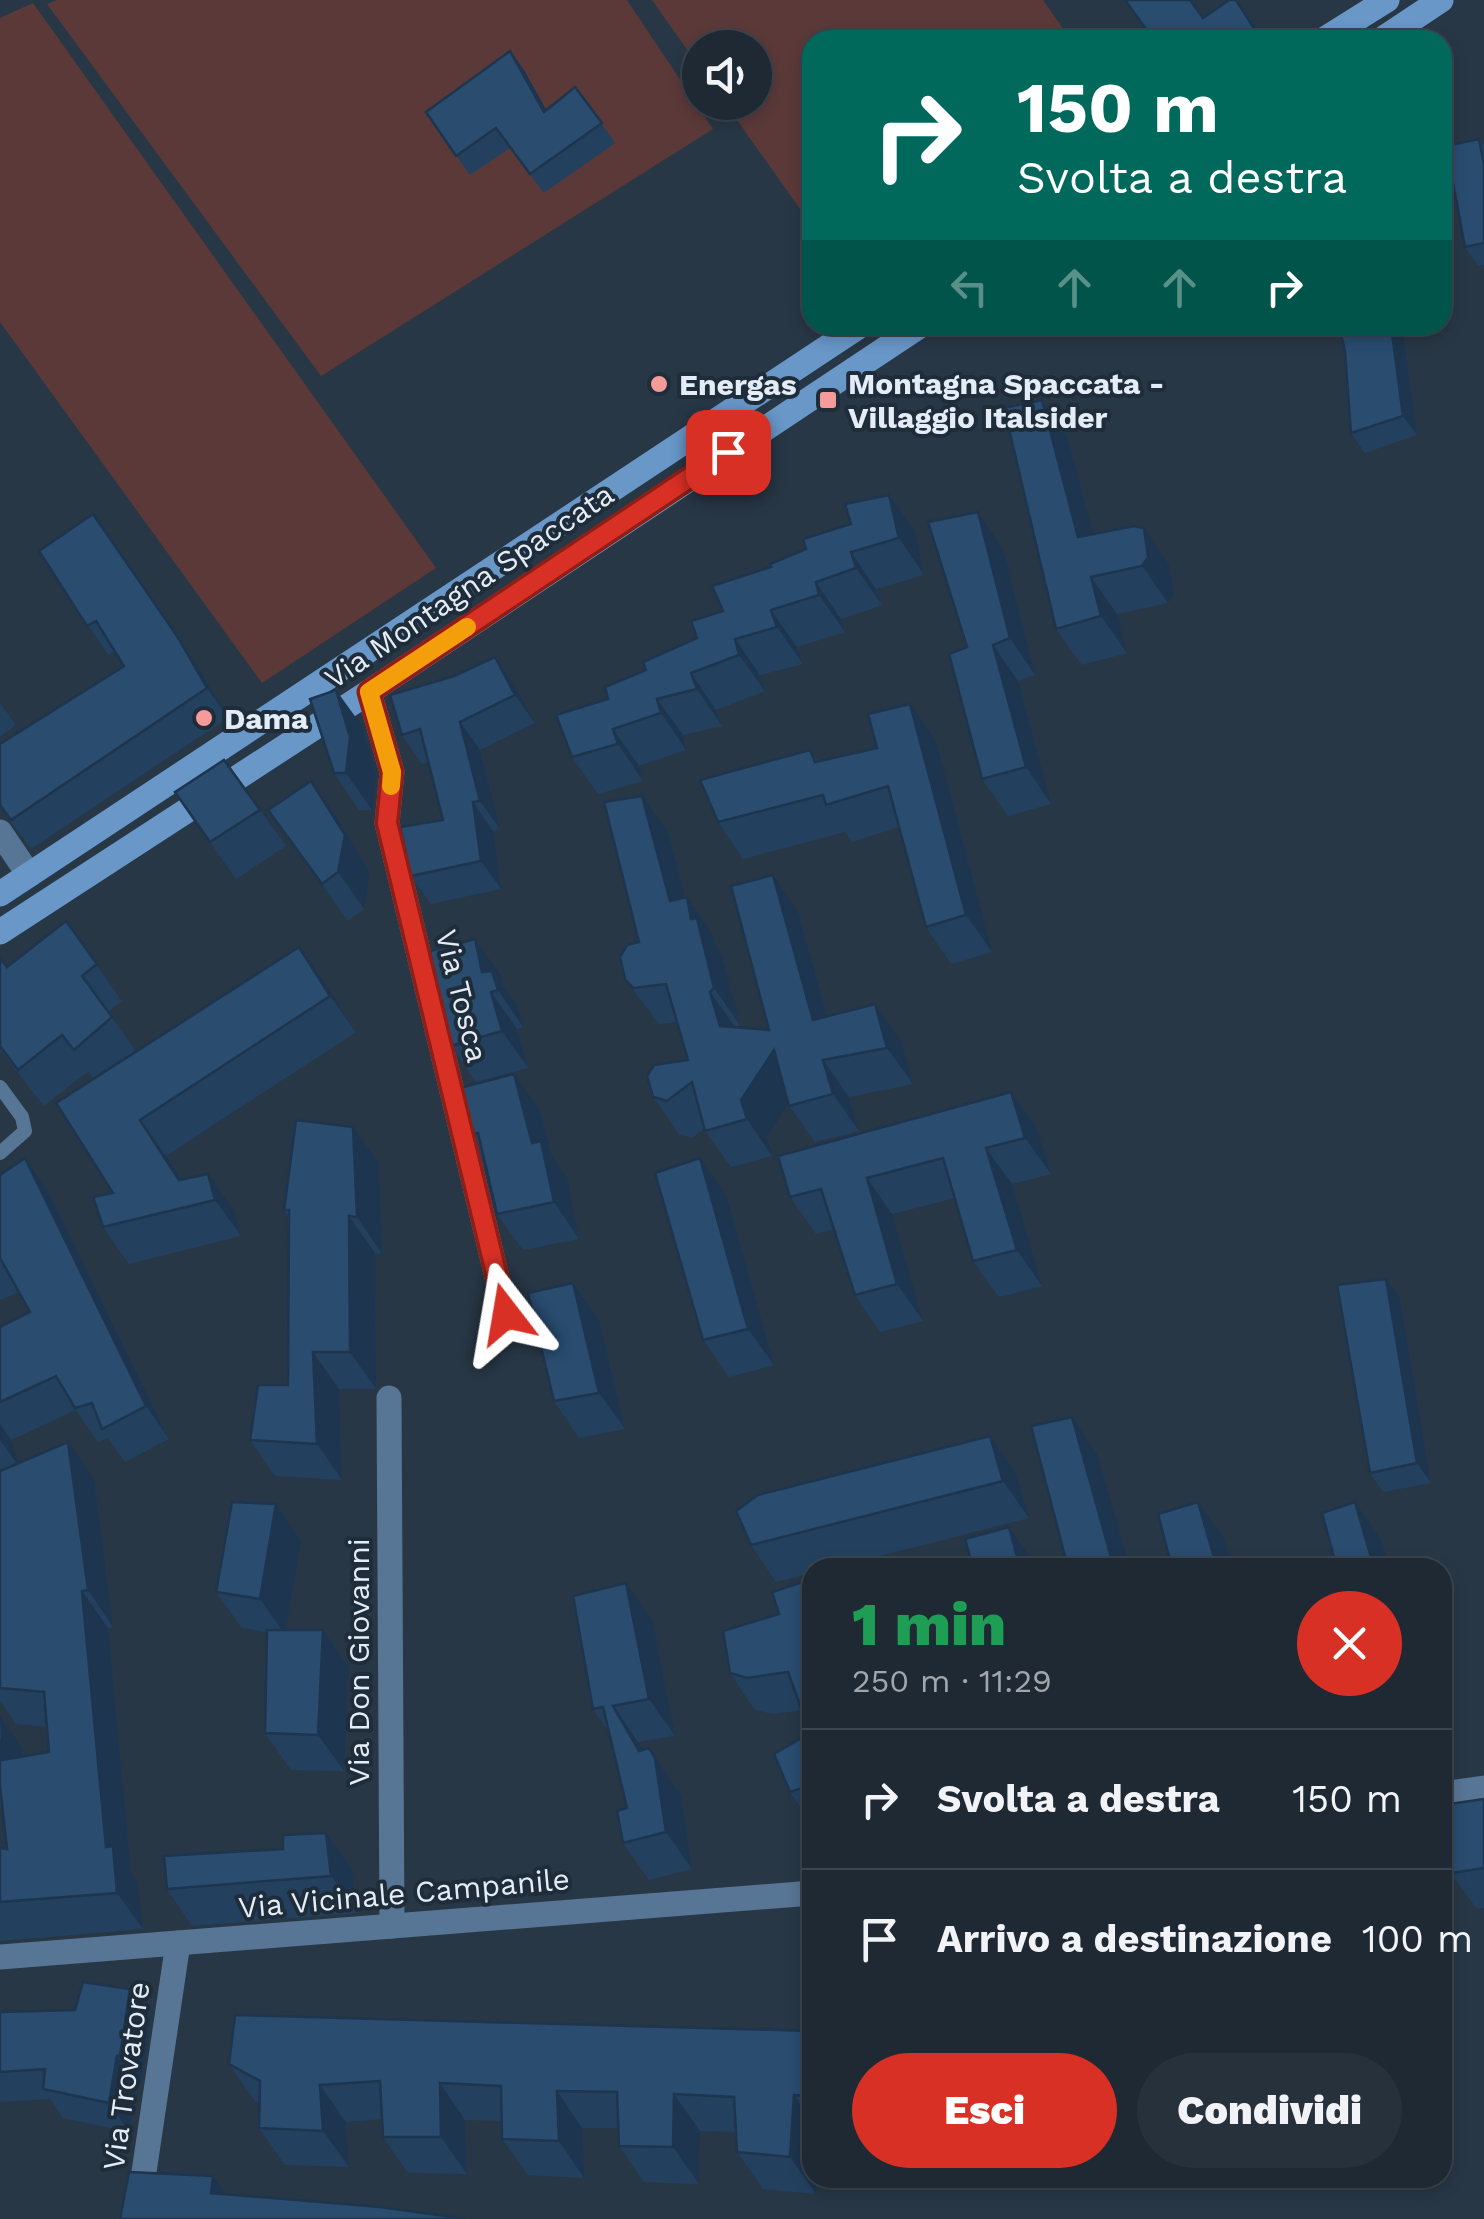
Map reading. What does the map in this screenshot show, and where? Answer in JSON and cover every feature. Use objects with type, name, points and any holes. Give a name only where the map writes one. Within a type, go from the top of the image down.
[{"type":"main road","points":[[1338,30],[1387,0]]},
{"type":"main road","points":[[1396,30],[1441,0]]},
{"type":"main road","name":"Via Montagna Spaccata","points":[[0,894],[846,335]]},
{"type":"main road","name":"Via Montagna Spaccata","points":[[0,932],[906,335]]},
{"type":"street","name":"Via Tosca","points":[[369,692],[392,772],[387,823],[506,1314]]},
{"type":"street","points":[[0,832],[30,875]]},
{"type":"street","name":"Via Don Giovanni","points":[[389,1398],[392,1926]]},
{"type":"street","points":[[1452,1793],[1484,1788]]},
{"type":"street","name":"Via Vicinale Campanile","points":[[0,1957],[802,1894]]},
{"type":"street","name":"Via Trovatore","points":[[138,2219],[178,1943]]},
{"type":"lane","points":[[0,1087],[22,1117],[25,1131],[0,1153]]},
{"type":"shaded area","points":[[57,0],[627,0],[682,82],[682,120],[707,120],[713,129],[321,376],[47,4]]},
{"type":"shaded area","points":[[652,0],[1043,0],[1064,30],[802,30],[802,212],[737,120],[772,120],[772,30],[682,30],[682,42]]},
{"type":"shaded area","points":[[33,3],[436,568],[262,683],[0,322],[0,18]]},
{"type":"building","points":[[1125,0],[1190,0],[1203,18],[1229,0],[1236,0],[1255,30],[1147,30]]},
{"type":"building","points":[[510,51],[544,112],[575,87],[602,123],[530,174],[496,128],[456,156],[426,112]]},
{"type":"building","points":[[1479,139],[1484,164],[1484,243],[1465,247],[1452,178],[1452,145]]},
{"type":"building","points":[[1341,335],[1392,335],[1403,416],[1351,433]]},
{"type":"building","points":[[1042,400],[1078,537],[1134,526],[1144,528],[1148,557],[1142,566],[1091,577],[1101,616],[1056,629],[1004,408]]},
{"type":"building","points":[[889,495],[899,538],[851,552],[856,568],[816,582],[819,595],[771,610],[777,627],[735,639],[739,655],[691,673],[697,689],[657,699],[661,713],[613,729],[618,744],[572,757],[556,715],[608,699],[605,687],[646,670],[643,662],[697,638],[691,621],[723,611],[712,586],[771,567],[770,564],[806,549],[803,539],[851,524],[845,504]]},
{"type":"building","points":[[978,512],[1010,638],[993,645],[1026,767],[982,779],[949,654],[967,647],[928,522]]},
{"type":"building","points":[[93,514],[177,636],[207,688],[11,820],[0,805],[0,744],[124,666],[96,621],[87,626],[39,551]]},
{"type":"building","points":[[495,657],[515,695],[460,722],[480,801],[473,802],[481,861],[411,876],[400,827],[443,820],[420,729],[402,735],[390,695],[454,676]]},
{"type":"building","points":[[336,690],[350,737],[346,773],[334,773],[310,699]]},
{"type":"building","points":[[910,704],[966,915],[926,927],[888,786],[826,805],[823,795],[718,822],[700,780],[810,750],[815,762],[877,748],[868,714]]},
{"type":"building","points":[[224,760],[260,810],[210,842],[175,792]]},
{"type":"building","points":[[311,781],[345,835],[338,872],[322,884],[268,810]]},
{"type":"building","points":[[642,796],[670,901],[687,897],[691,919],[697,918],[720,1026],[769,1030],[731,886],[773,875],[813,1020],[875,1004],[887,1048],[823,1060],[833,1094],[789,1106],[774,1050],[741,1100],[747,1119],[705,1131],[692,1082],[667,1101],[653,1097],[647,1076],[654,1065],[688,1060],[666,984],[633,988],[625,979],[620,957],[627,945],[639,942],[604,802]]},
{"type":"building","points":[[66,921],[97,964],[82,976],[112,1017],[74,1050],[62,1035],[18,1070],[0,1046],[0,958],[7,967]]},
{"type":"building","points":[[475,939],[482,972],[492,971],[498,990],[491,992],[502,1031],[451,1046],[422,964],[432,962],[430,951]]},
{"type":"building","points":[[299,947],[330,996],[140,1120],[179,1180],[208,1174],[215,1200],[103,1227],[93,1197],[113,1193],[56,1103]]},
{"type":"building","points":[[514,1074],[532,1143],[541,1141],[554,1202],[497,1214],[478,1133],[463,1136],[452,1090]]},
{"type":"building","points":[[1011,1092],[1025,1138],[986,1148],[1017,1250],[973,1261],[943,1158],[867,1178],[897,1284],[855,1295],[821,1189],[790,1197],[778,1156]]},
{"type":"building","points":[[296,1120],[353,1127],[357,1217],[349,1216],[350,1352],[313,1352],[317,1444],[250,1440],[258,1385],[288,1385],[289,1210],[284,1210]]},
{"type":"building","points":[[25,1158],[146,1406],[102,1429],[92,1403],[75,1408],[56,1376],[0,1402],[0,1327],[30,1312],[0,1258],[0,1175]]},
{"type":"building","points":[[700,1158],[748,1329],[703,1340],[655,1173]]},
{"type":"building","points":[[1386,1279],[1417,1463],[1370,1473],[1337,1285]]},
{"type":"building","points":[[573,1283],[599,1393],[554,1401],[528,1293]]},
{"type":"building","points":[[1072,1417],[1111,1558],[1065,1558],[1031,1426]]},
{"type":"building","points":[[990,1436],[1003,1481],[751,1545],[736,1511],[758,1495]]},
{"type":"building","points":[[68,1442],[88,1590],[82,1591],[106,1847],[113,1846],[117,1893],[0,1902],[0,1848],[7,1849],[0,1739],[2,1760],[49,1752],[44,1692],[0,1688],[0,1471]]},
{"type":"building","points":[[232,1502],[276,1504],[260,1599],[216,1592]]},
{"type":"building","points":[[1198,1502],[1214,1558],[1169,1558],[1158,1514]]},
{"type":"building","points":[[1355,1502],[1371,1558],[1334,1558],[1322,1513]]},
{"type":"building","points":[[1009,1527],[1017,1558],[970,1558],[965,1539]]},
{"type":"building","points":[[802,1582],[802,1711],[788,1672],[747,1678],[730,1673],[723,1631],[779,1614],[772,1592]]},
{"type":"building","points":[[626,1583],[649,1699],[613,1706],[639,1751],[649,1748],[655,1758],[666,1832],[623,1843],[617,1811],[627,1808],[603,1707],[593,1709],[573,1596]]},
{"type":"building","points":[[267,1630],[323,1630],[318,1735],[265,1733]]},
{"type":"building","points":[[802,1738],[802,1788],[790,1792],[774,1754]]},
{"type":"building","points":[[1484,1799],[1484,1868],[1452,1873],[1452,1804]]},
{"type":"building","points":[[326,1833],[331,1876],[167,1889],[164,1856],[283,1849],[283,1835]]},
{"type":"building","points":[[83,1982],[130,1989],[109,2103],[43,2089],[45,2069],[0,2072],[0,2012],[75,2010]]},
{"type":"building","points":[[235,2015],[802,2031],[802,2095],[794,2095],[790,2157],[737,2152],[734,2097],[674,2094],[673,2147],[619,2146],[617,2092],[557,2091],[559,2141],[502,2139],[501,2086],[440,2083],[441,2137],[383,2137],[380,2081],[320,2085],[323,2131],[259,2128],[260,2081],[229,2064]]},
{"type":"building","points":[[129,2172],[213,2176],[211,2193],[380,2207],[466,2219],[120,2219]]},
{"type":"slow traffic","points":[[391,786],[392,772],[369,692],[467,627]]},
{"type":"place","name":"Energas","points":[[659,384]]},
{"type":"place","name":"Montagna Spaccata - Villaggio Italsider","points":[[828,400]]},
{"type":"place","name":"Dama","points":[[204,718]]},
{"type":"route","points":[[506,1314],[387,823],[392,772],[369,692],[728,452]]}]
